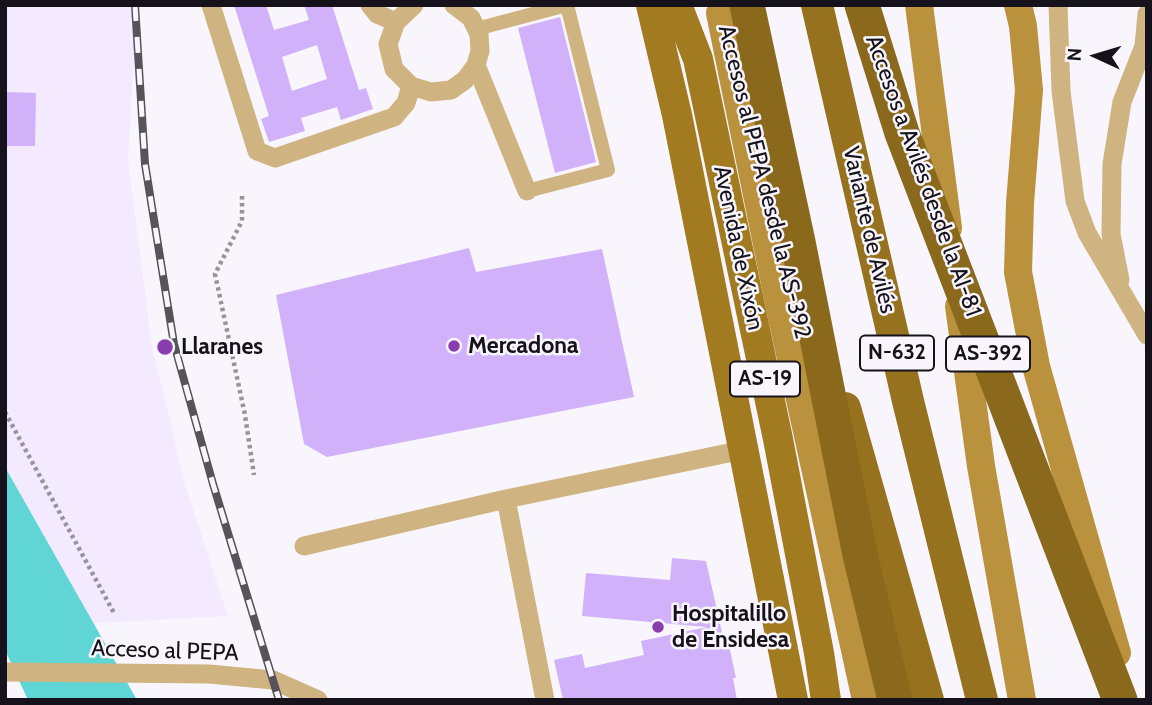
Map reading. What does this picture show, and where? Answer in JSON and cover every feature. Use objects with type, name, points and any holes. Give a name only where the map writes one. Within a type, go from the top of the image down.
[{"type":"highway","name":"Variante de Avilés","points":[[817,5],[908,401],[982,700]]},
{"type":"highway","name":"Accesos a Avilés desde la AI-81","points":[[862,5],[902,133],[1120,700]]},
{"type":"highway","points":[[728,8],[797,242],[860,555],[895,700]]},
{"type":"highway","name":"N-632","points":[[797,242],[928,700]]},
{"type":"main road","name":"Avenida de Xixón","points":[[651,5],[677,115],[793,700]]},
{"type":"main road","name":"Avenida de Xixón","points":[[677,5],[698,59],[778,439],[826,700]]},
{"type":"main road","points":[[919,5],[981,466],[1022,700]]},
{"type":"main road","points":[[1018,5],[1023,26],[1029,90],[1018,272],[1036,366],[1130,700]]},
{"type":"main road","name":"Accesos al PEPA desde la AS-392","points":[[728,8],[780,308],[866,700]]},
{"type":"main road","name":"Accesos al PEPA desde la AS-392","points":[[728,8],[860,555]]},
{"type":"street","points":[[211,5],[257,151],[275,158],[394,117],[407,103],[411,86]]},
{"type":"street","points":[[370,5],[377,14],[396,22]]},
{"type":"street","points":[[414,5],[396,22],[388,44],[394,69],[411,86],[430,92],[451,90],[466,80],[476,65],[480,51],[479,34],[471,18],[457,6]]},
{"type":"street","points":[[476,29],[567,5],[608,170],[527,191],[476,65]]},
{"type":"street","points":[[1058,5],[1061,91],[1075,201],[1087,233],[1147,335]]},
{"type":"street","points":[[1123,295],[1111,233],[1112,164],[1122,102],[1144,46],[1147,14]]},
{"type":"street","points":[[304,546],[506,499],[743,450]]},
{"type":"street","points":[[506,499],[545,700]]},
{"type":"street","name":"Acceso al PEPA","points":[[5,672],[209,674],[273,680],[318,700]]},
{"type":"path","points":[[242,196],[242,221],[215,274],[245,415],[254,475]]},
{"type":"path","points":[[5,412],[114,613]]},
{"type":"shaded area","points":[[5,5],[137,5],[128,160],[152,346],[186,487],[228,616],[5,628]]},
{"type":"water","points":[[5,467],[137,700],[28,700],[5,650]]},
{"type":"building","points":[[234,5],[266,5],[274,30],[309,20],[304,5],[332,5],[359,90],[366,88],[373,109],[341,120],[337,107],[301,118],[305,131],[269,142],[261,119],[269,116]],"holes":[[[317,45],[327,79],[292,91],[282,57]]]},
{"type":"building","points":[[560,17],[596,162],[555,173],[518,28]]},
{"type":"building","points":[[5,92],[36,93],[35,146],[5,146]]},
{"type":"building","name":"Mercadona","points":[[469,248],[476,272],[602,249],[634,397],[327,457],[304,444],[276,295]]},
{"type":"building","name":"Hospitalillo de Ensidesa","points":[[672,558],[706,561],[723,637],[727,636],[736,678],[733,678],[737,700],[563,700],[554,660],[582,654],[585,668],[644,655],[641,641],[707,627],[582,616],[586,573],[670,580]]},
{"type":"railway","points":[[135,5],[145,164],[174,344],[213,484],[279,700]]},
{"type":"place","name":"Mercadona","points":[[454,346]]},
{"type":"place","name":"Llaranes","points":[[165,347]]},
{"type":"place","name":"Hospitalillo de Ensidesa","points":[[658,627]]}]
